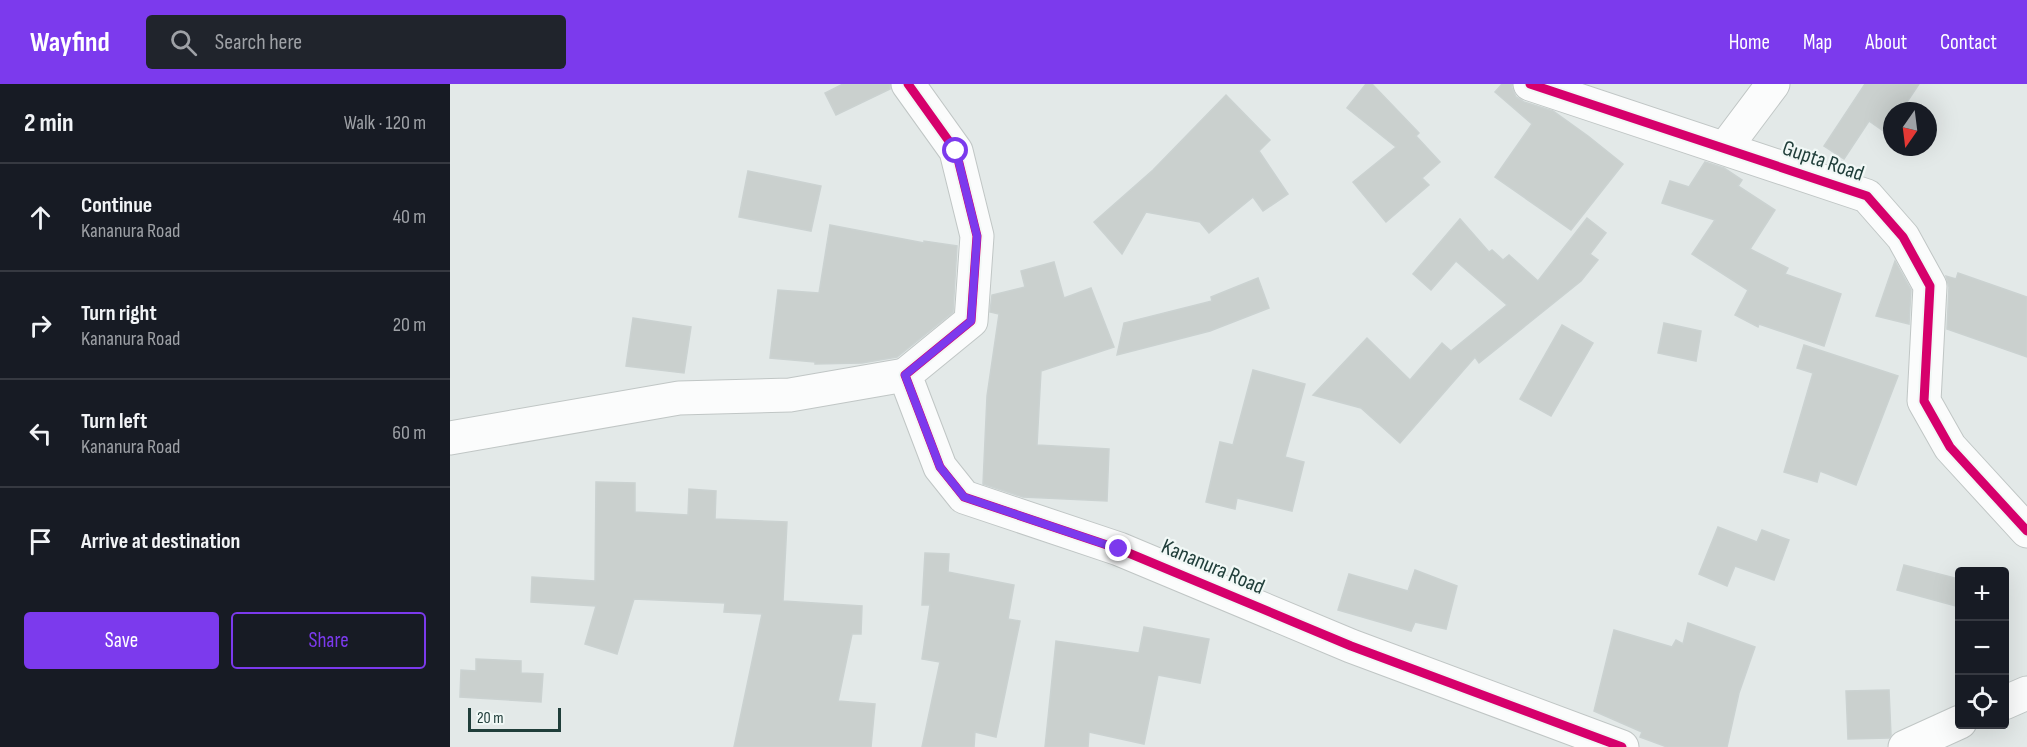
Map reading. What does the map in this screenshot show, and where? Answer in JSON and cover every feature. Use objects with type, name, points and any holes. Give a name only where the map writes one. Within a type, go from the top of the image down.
[{"type":"street","points":[[450,438],[679,398],[790,395],[905,375],[971,321],[977,236],[956,151],[908,84]]},
{"type":"street","name":"Gupta Road","points":[[1530,84],[1867,196],[1903,237],[1930,286],[1924,401],[1950,447],[2027,531]]},
{"type":"street","points":[[1725,148],[1773,84]]},
{"type":"street","name":"Kananura Road","points":[[905,375],[940,467],[964,497],[1119,549],[1351,646],[1622,747]]},
{"type":"street","points":[[2009,701],[2027,693]]},
{"type":"street","points":[[1905,747],[1955,724]]},
{"type":"building","points":[[843,84],[890,84],[890,89],[836,115],[825,93]]},
{"type":"building","points":[[1366,84],[1372,84],[1419,133],[1416,136],[1440,162],[1422,178],[1429,185],[1386,222],[1353,182],[1396,147],[1347,108]]},
{"type":"building","points":[[1502,84],[1512,84],[1516,97],[1524,102],[1553,111],[1623,164],[1571,230],[1495,177],[1532,124],[1495,92]]},
{"type":"building","points":[[1865,84],[1919,84],[1907,102],[1883,102],[1883,131],[1869,121],[1844,159],[1824,146]]},
{"type":"building","points":[[1226,95],[1270,140],[1259,151],[1288,194],[1263,211],[1253,197],[1209,233],[1200,222],[1146,212],[1122,254],[1094,222],[1153,170]]},
{"type":"building","points":[[1705,162],[1724,168],[1742,180],[1738,186],[1775,210],[1750,249],[1788,268],[1785,274],[1841,294],[1824,346],[1759,324],[1758,327],[1735,315],[1748,290],[1692,254],[1715,220],[1662,203],[1670,181],[1689,187]]},
{"type":"building","points":[[748,171],[821,186],[811,231],[739,217]]},
{"type":"building","points":[[1587,218],[1606,233],[1590,254],[1598,260],[1581,281],[1479,363],[1475,357],[1400,443],[1361,408],[1313,395],[1367,338],[1410,380],[1442,343],[1451,351],[1507,305],[1456,261],[1431,290],[1413,274],[1460,219],[1489,252],[1492,250],[1503,260],[1509,255],[1538,281]]},
{"type":"building","points":[[830,225],[924,243],[924,241],[957,246],[953,312],[897,357],[862,363],[815,364],[815,362],[770,358],[778,290],[819,293]]},
{"type":"building","points":[[1895,261],[1911,290],[1909,324],[1876,316]]},
{"type":"building","points":[[1054,262],[1064,298],[1091,288],[1114,347],[1041,371],[1037,445],[1109,449],[1107,501],[1023,497],[983,484],[987,396],[999,314],[990,312],[992,295],[1025,287],[1021,271]]},
{"type":"building","points":[[1958,273],[2027,297],[2027,357],[1947,329],[1949,287],[1946,276],[1956,279]]},
{"type":"building","points":[[1258,278],[1269,308],[1210,331],[1117,355],[1124,323],[1212,301],[1211,297]]},
{"type":"building","points":[[633,318],[691,327],[684,373],[626,366]]},
{"type":"building","points":[[1664,323],[1701,331],[1696,361],[1658,353]]},
{"type":"building","points":[[1562,325],[1593,343],[1551,416],[1520,399]]},
{"type":"building","points":[[1804,345],[1898,376],[1856,485],[1820,471],[1817,482],[1784,472],[1813,373],[1797,368]]},
{"type":"building","points":[[1253,370],[1305,384],[1285,457],[1304,462],[1292,511],[1237,498],[1235,509],[1206,502],[1220,442],[1233,445]]},
{"type":"building","points":[[596,482],[635,483],[635,512],[688,515],[689,489],[716,491],[715,519],[787,522],[783,601],[862,606],[861,634],[852,634],[838,701],[875,704],[871,747],[734,747],[762,614],[724,612],[725,603],[634,599],[617,654],[585,644],[596,606],[531,602],[532,577],[595,581]]},
{"type":"building","points":[[1718,527],[1757,542],[1762,530],[1789,540],[1774,580],[1735,566],[1727,586],[1699,574]]},
{"type":"building","points":[[925,553],[949,554],[948,572],[1014,585],[1008,619],[1020,621],[996,737],[975,732],[974,747],[922,747],[940,662],[922,659],[930,605],[922,605]]},
{"type":"building","points":[[1904,565],[1955,578],[1955,606],[1897,590]]},
{"type":"building","points":[[1415,570],[1457,586],[1446,629],[1415,622],[1411,631],[1338,610],[1349,574],[1408,591]]},
{"type":"building","points":[[1688,623],[1755,647],[1739,693],[1727,747],[1667,747],[1640,737],[1642,732],[1594,711],[1614,630],[1672,647],[1676,640],[1683,644]]},
{"type":"building","points":[[1144,627],[1209,639],[1200,683],[1158,675],[1144,744],[1089,732],[1088,747],[1045,747],[1056,641],[1139,653]]},
{"type":"building","points":[[476,659],[521,661],[521,673],[543,674],[541,702],[460,697],[461,670],[476,671]]},
{"type":"building","points":[[1889,690],[1891,735],[1889,738],[1848,739],[1846,691]]},
{"type":"cycle path","points":[[908,84],[956,151],[977,236],[971,321],[905,375],[940,467],[964,497],[1119,549],[1351,646],[1622,747]]},
{"type":"cycle path","points":[[1530,84],[1867,196],[1903,237],[1930,286],[1924,401],[1950,447],[2027,531]]},
{"type":"route","points":[[956,151],[977,236],[971,321],[905,375],[940,467],[964,497],[1119,549]]}]
